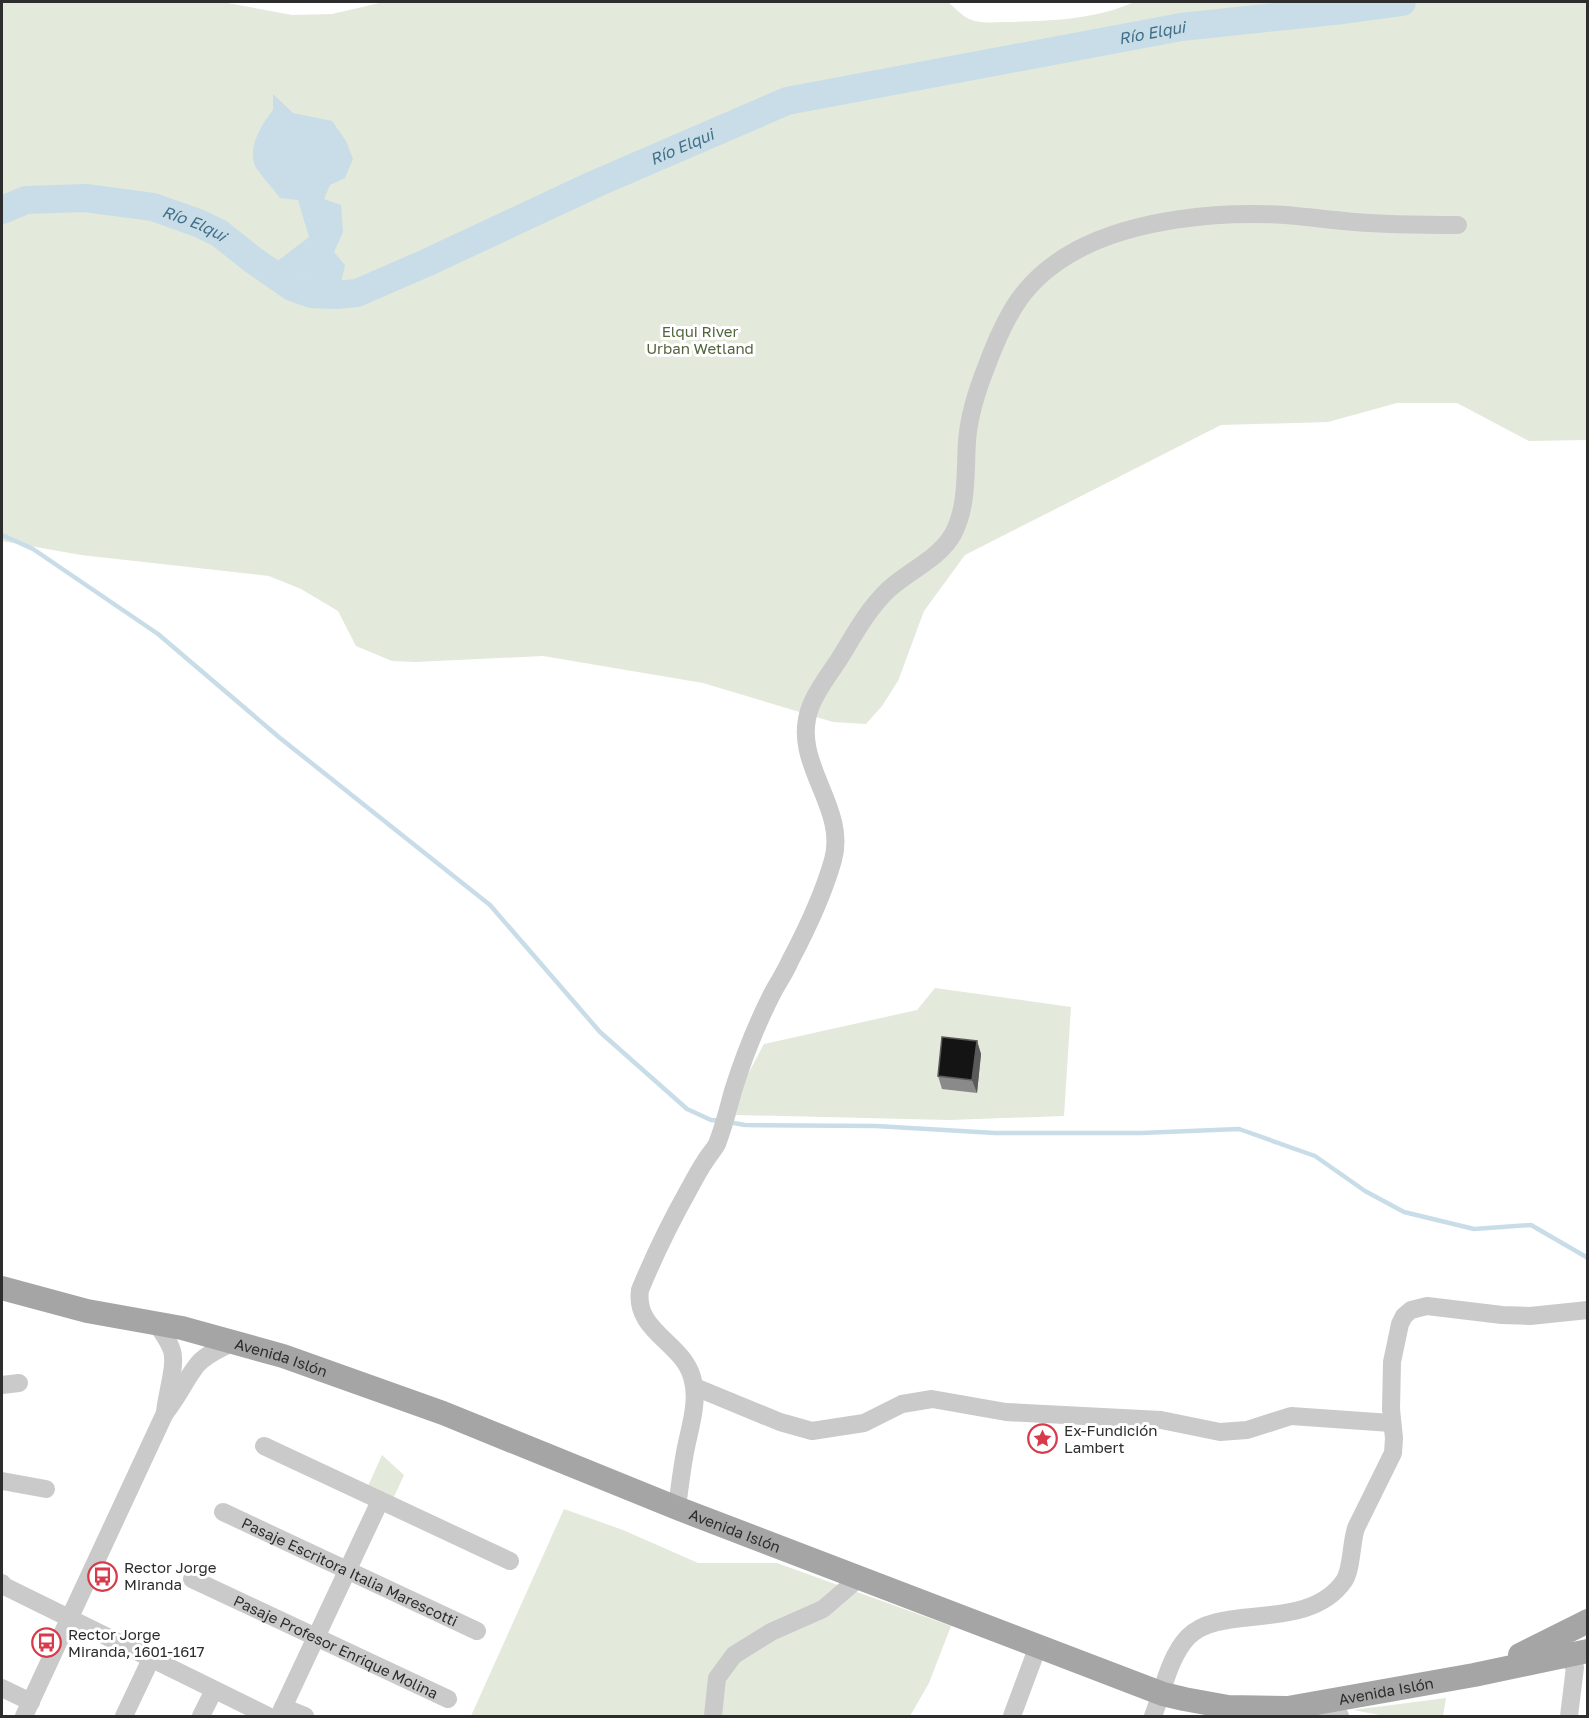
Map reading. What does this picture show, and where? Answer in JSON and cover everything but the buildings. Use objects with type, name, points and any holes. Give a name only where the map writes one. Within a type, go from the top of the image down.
[{"type":"main road","name":"Avenida Islón","points":[[2,1288],[87,1311],[182,1328],[283,1356],[444,1413],[677,1508],[1162,1694],[1195,1702],[1297,1712],[1474,1675],[1579,1659]]},
{"type":"main road","points":[[1474,1675],[1539,1647],[1587,1621]]},
{"type":"street","points":[[677,1508],[695,1388],[693,1377],[683,1358],[644,1318],[639,1298],[640,1290],[662,1240],[704,1163],[714,1150],[753,1038],[772,993],[789,965],[817,906],[835,851],[833,820],[805,746],[808,713],[817,693],[875,605],[900,580],[940,549],[953,534],[964,490],[967,444],[974,400],[999,331],[1011,310],[1048,268],[1096,241],[1132,229],[1189,219],[1257,214],[1398,225],[1458,225]]},
{"type":"street","points":[[1153,1716],[1179,1650],[1196,1630],[1217,1623],[1276,1616],[1298,1610],[1322,1599],[1345,1580],[1356,1528],[1393,1453],[1392,1362],[1400,1324],[1404,1316],[1411,1310],[1427,1306],[1530,1316],[1587,1310]]},
{"type":"street","points":[[157,1324],[172,1348],[174,1359],[166,1396],[165,1413]]},
{"type":"street","points":[[2,1688],[28,1709],[165,1413],[197,1366],[210,1354],[233,1342]]},
{"type":"street","points":[[695,1388],[780,1422],[812,1431],[864,1423],[902,1404],[932,1399],[1006,1412],[1161,1420],[1220,1432],[1247,1430],[1291,1416],[1391,1423]]},
{"type":"street","points":[[264,1446],[510,1561]]},
{"type":"street","points":[[2,1481],[46,1489]]},
{"type":"street","points":[[277,1713],[316,1637],[380,1501]]},
{"type":"street","name":"Pasaje Escritora Italia Marescotti","points":[[223,1512],[477,1631]]},
{"type":"street","points":[[713,1716],[717,1678],[734,1655],[771,1632],[823,1609],[859,1578]]},
{"type":"street","name":"Pasaje Profesor Enrique Molina","points":[[192,1579],[448,1699]]},
{"type":"street","points":[[2,1583],[214,1690],[277,1713],[304,1716]]},
{"type":"street","points":[[1012,1716],[1038,1646]]},
{"type":"street","points":[[124,1716],[151,1659]]},
{"type":"street","points":[[1569,1716],[1579,1659]]},
{"type":"street","points":[[201,1716],[214,1690]]},
{"type":"street","points":[[1297,1712],[1340,1716]]},
{"type":"green space","name":"Elqui River Urban Wetland","points":[[2,2],[222,2],[292,15],[332,14],[384,2],[948,2],[969,19],[988,22],[1039,21],[1087,16],[1134,2],[1587,2],[1587,444],[1586,440],[1529,441],[1457,403],[1397,403],[1328,422],[1221,425],[965,555],[924,611],[898,681],[882,706],[866,724],[833,722],[703,683],[543,656],[392,661],[356,646],[338,611],[301,589],[269,576],[81,555],[2,541]]},
{"type":"green space","points":[[935,988],[1071,1007],[1064,1116],[949,1120],[736,1115],[740,1089],[764,1044],[917,1010]]},
{"type":"green space","points":[[382,1455],[404,1475],[393,1499],[368,1486]]},
{"type":"green space","points":[[564,1509],[623,1530],[698,1563],[777,1563],[951,1626],[929,1683],[910,1716],[471,1716]]},
{"type":"green space","points":[[1446,1698],[1443,1716],[1385,1716],[1353,1710]]},
{"type":"water","points":[[273,94],[293,113],[332,121],[346,141],[353,159],[345,178],[330,185],[324,199],[341,205],[343,232],[334,252],[345,265],[339,291],[301,275],[287,275],[275,263],[309,237],[298,200],[280,198],[254,163],[253,149],[261,128],[273,110]]},
{"type":"waterway","name":"Río Elqui","points":[[2,210],[26,200],[85,198],[153,207],[219,233],[292,287],[312,294],[357,293],[595,184],[787,101],[1181,27],[1402,2]]},
{"type":"waterway","points":[[2,535],[33,549],[158,634],[280,738],[490,905],[600,1032],[687,1109],[711,1120],[720,1121]]},
{"type":"waterway","points":[[728,1122],[745,1125],[876,1126],[995,1133],[1141,1133],[1239,1129],[1315,1156],[1365,1191],[1404,1212],[1474,1229],[1531,1225],[1588,1258]]},
{"type":"place","name":"Ex-Fundición Lambert","points":[[1043,1439]]},
{"type":"place","name":"Rector Jorge Miranda","points":[[103,1576]]},
{"type":"place","name":"Rector Jorge Miranda, 1601-1617","points":[[47,1643]]}]
